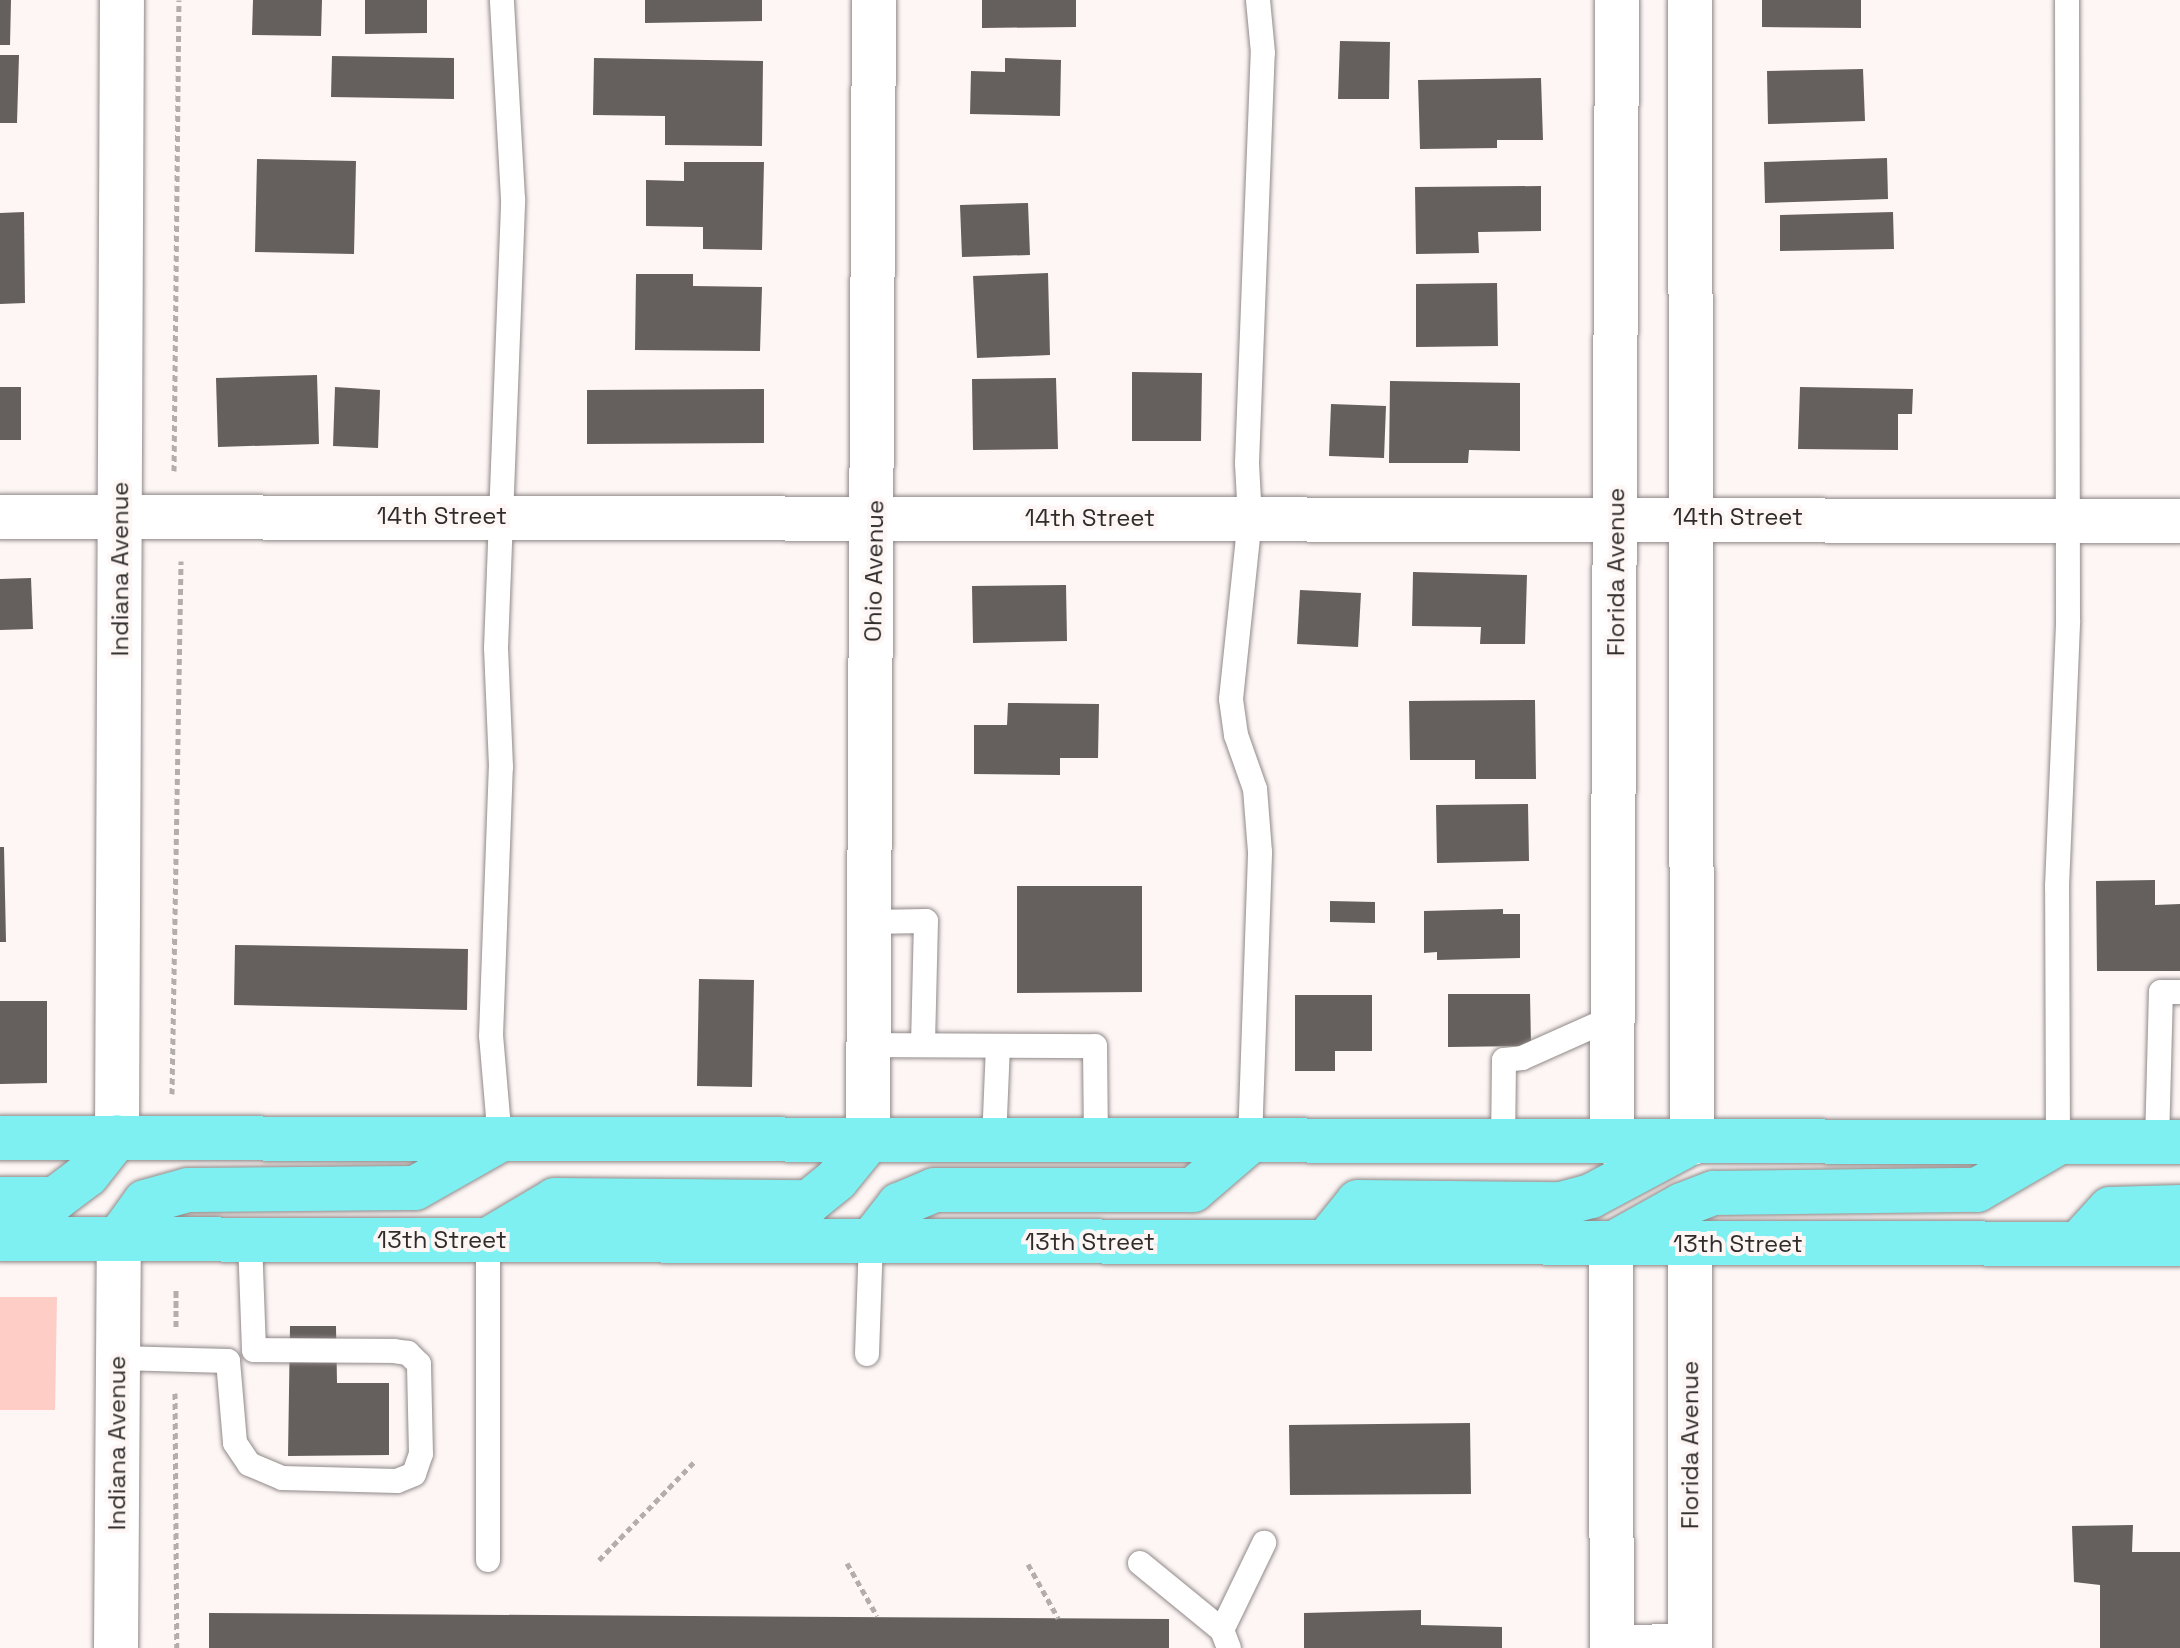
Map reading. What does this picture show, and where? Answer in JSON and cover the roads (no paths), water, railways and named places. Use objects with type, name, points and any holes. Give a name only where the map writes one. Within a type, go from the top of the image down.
[{"type":"highway","points":[[0,1199],[55,1199],[87,1175],[117,1137]]},
{"type":"highway","points":[[0,1138],[2168,1142]]},
{"type":"highway","points":[[119,1238],[145,1202],[188,1190],[415,1188],[500,1140]]},
{"type":"highway","points":[[488,1240],[555,1200],[809,1202],[837,1179],[868,1141]]},
{"type":"highway","points":[[871,1241],[899,1205],[934,1190],[1193,1190],[1250,1141]]},
{"type":"highway","points":[[1326,1242],[1358,1202],[1561,1204],[1591,1196],[1692,1143]]},
{"type":"highway","points":[[1611,1245],[1682,1205],[1714,1193],[1977,1190],[2058,1143]]},
{"type":"highway","points":[[2078,1244],[2110,1209],[2180,1207]]},
{"type":"highway","name":"13th Street","points":[[0,1239],[2180,1244]]},
{"type":"street","name":"Indiana Avenue","points":[[117,1137],[122,0]]},
{"type":"street","name":"Ohio Avenue","points":[[868,1141],[875,517],[874,0]]},
{"type":"street","name":"Florida Avenue","points":[[1612,1143],[1616,1016],[1617,0]]},
{"type":"street","points":[[1690,0],[1692,1143]]},
{"type":"street","name":"14th Street","points":[[0,517],[1250,519],[1691,516],[2180,521]]},
{"type":"street","name":"Indiana Avenue","points":[[116,1648],[119,1238]]},
{"type":"street","name":"Florida Avenue","points":[[1611,1245],[1612,1647],[1690,1647],[1690,1244]]},
{"type":"lane","points":[[500,1140],[491,1036],[500,850],[496,648],[513,199],[502,0]]},
{"type":"lane","points":[[1250,1141],[1260,852],[1255,789],[1236,735],[1231,699],[1250,519],[1248,448],[1263,53],[1258,0]]},
{"type":"lane","points":[[2058,1143],[2057,887],[2068,520],[2067,0]]},
{"type":"lane","points":[[870,922],[926,921],[923,1045]]},
{"type":"lane","points":[[2168,1142],[2161,992],[2180,992]]},
{"type":"lane","points":[[1503,1143],[1504,1060],[1522,1058],[1616,1016]]},
{"type":"lane","points":[[868,1045],[1095,1046],[1096,1141]]},
{"type":"lane","points":[[994,1141],[998,1046]]},
{"type":"lane","points":[[118,1358],[228,1361],[235,1443],[249,1464],[282,1478],[397,1481],[414,1474],[421,1454],[419,1364],[408,1353],[394,1351],[254,1350],[250,1239]]},
{"type":"lane","points":[[488,1240],[488,1560]]},
{"type":"lane","points":[[867,1354],[871,1241]]},
{"type":"lane","points":[[1140,1563],[1225,1639],[1264,1543]]}]
